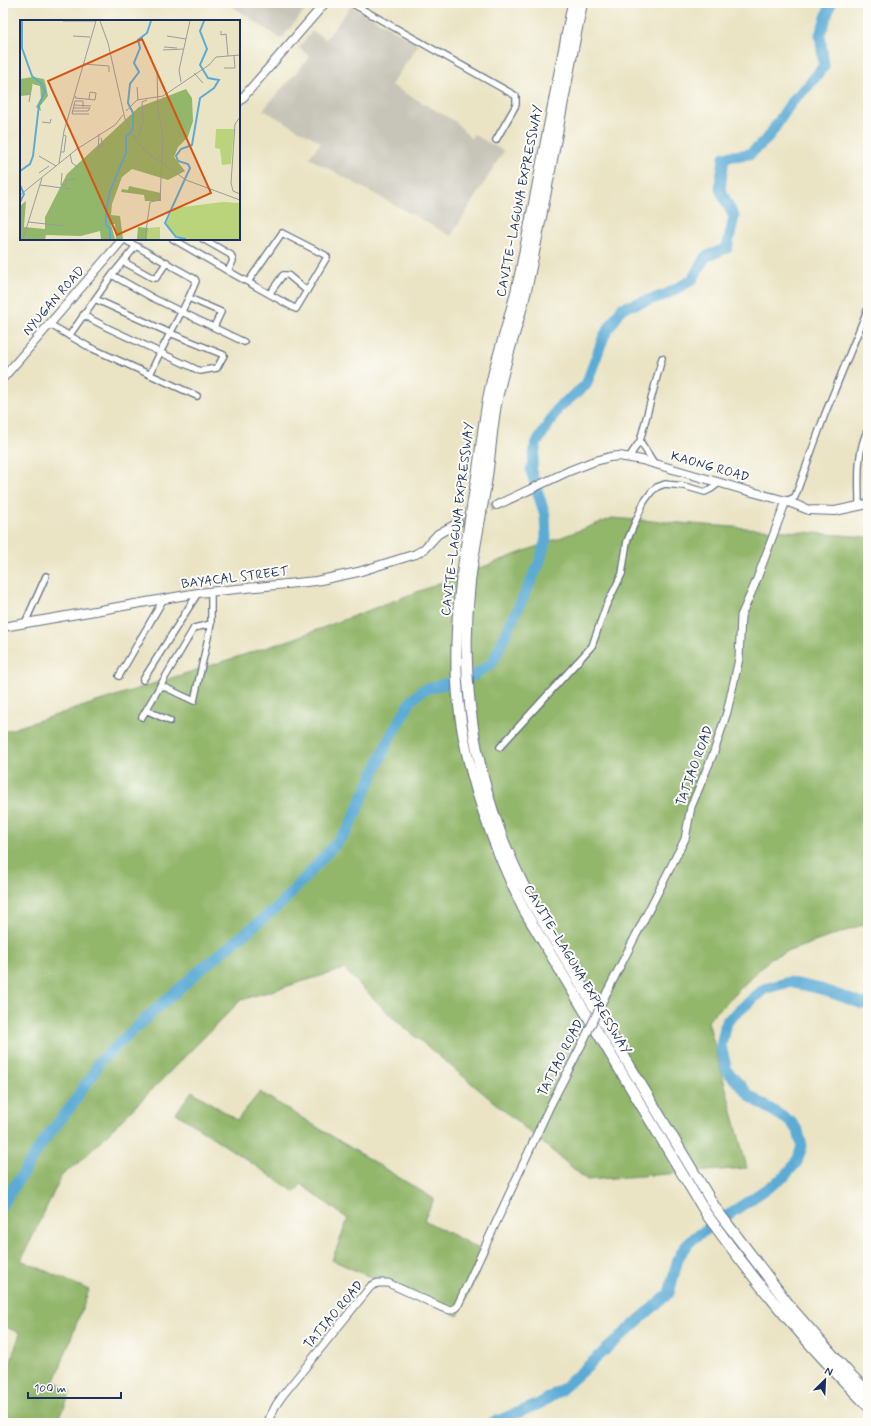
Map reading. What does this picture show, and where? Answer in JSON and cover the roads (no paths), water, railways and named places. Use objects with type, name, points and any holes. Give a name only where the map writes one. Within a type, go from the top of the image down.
[{"type":"highway","name":"CAVITE–LAGUNA EXPRESSWAY","points":[[573,3],[521,270],[485,411],[463,565],[457,637],[457,685],[466,723],[499,829],[513,866],[533,905],[711,1212],[784,1316],[839,1377],[868,1406]]},
{"type":"highway","name":"CAVITE–LAGUNA EXPRESSWAY","points":[[466,723],[466,632],[472,567],[487,476],[491,436],[498,394],[527,285],[582,3]]},
{"type":"highway","name":"CAVITE–LAGUNA EXPRESSWAY","points":[[730,1238],[847,1371],[868,1392]]},
{"type":"main road","points":[[240,101],[325,3]]},
{"type":"main road","name":"NYUGAN ROAD","points":[[3,378],[122,240]]},
{"type":"main road","name":"KAONG ROAD","points":[[497,505],[569,471],[600,459],[614,457],[628,457],[654,463],[719,483],[786,501],[809,510],[835,511],[868,504]]},
{"type":"main road","name":"BAYACAL STREET","points":[[3,627],[198,593],[316,581],[358,572],[416,554],[424,549],[438,534],[458,523]]},
{"type":"street","points":[[351,3],[516,96],[516,105],[496,140]]},
{"type":"street","points":[[175,240],[228,271],[248,282],[270,293],[296,309],[327,257],[282,233],[248,282]]},
{"type":"street","points":[[125,240],[195,278],[196,281],[190,298],[159,353],[150,375]]},
{"type":"street","points":[[205,240],[231,255],[233,261],[228,271]]},
{"type":"street","points":[[69,336],[95,298],[136,246]]},
{"type":"street","points":[[124,262],[153,278],[156,278],[166,262]]},
{"type":"street","points":[[270,293],[283,275],[288,275],[307,291]]},
{"type":"street","points":[[112,276],[153,298],[244,342]]},
{"type":"street","points":[[83,315],[159,353],[200,371],[217,368],[224,355],[170,333],[95,298]]},
{"type":"street","points":[[190,298],[221,312],[214,327]]},
{"type":"street","points":[[786,501],[795,497],[798,492],[825,414],[868,308]]},
{"type":"street","points":[[49,324],[89,347],[197,396]]},
{"type":"street","points":[[628,457],[640,441],[662,358]]},
{"type":"street","points":[[859,506],[859,458],[862,441],[868,429]]},
{"type":"street","points":[[640,441],[654,463]]},
{"type":"street","points":[[500,746],[592,646],[606,606],[622,574],[627,541],[644,502],[652,491],[657,486],[665,484],[684,486],[705,492],[712,489],[719,483]]},
{"type":"street","name":"TATIAO ROAD","points":[[267,1423],[283,1395],[371,1286],[378,1283],[388,1283],[443,1308],[451,1310],[457,1307],[546,1115],[685,839],[691,807],[714,752],[727,712],[739,658],[741,616],[755,584],[786,501]]},
{"type":"street","points":[[26,623],[46,576]]},
{"type":"street","points":[[160,685],[194,701],[211,624],[211,591]]},
{"type":"street","points":[[144,680],[198,593]]},
{"type":"street","points":[[119,676],[163,600]]},
{"type":"street","points":[[142,717],[194,628],[211,624]]},
{"type":"street","points":[[146,710],[170,721]]},
{"type":"waterway","points":[[3,1204],[45,1139],[76,1100],[82,1088],[92,1077],[98,1063],[205,966],[280,905],[348,830],[390,737],[411,701],[423,690],[473,676],[492,663],[539,564],[546,539],[545,515],[531,471],[536,444],[558,408],[586,385],[604,336],[622,308],[665,295],[692,280],[705,257],[727,248],[734,217],[720,189],[724,157],[750,154],[767,139],[793,100],[808,86],[824,66],[820,35],[831,3]]},
{"type":"waterway","points":[[492,1423],[539,1404],[561,1390],[669,1293],[678,1259],[684,1248],[694,1238],[784,1177],[797,1162],[802,1146],[798,1131],[791,1122],[751,1097],[727,1071],[721,1046],[726,1022],[764,989],[789,982],[821,989],[863,1004],[868,1002]]},
{"type":"tunnel","points":[[458,523],[497,505]]}]
